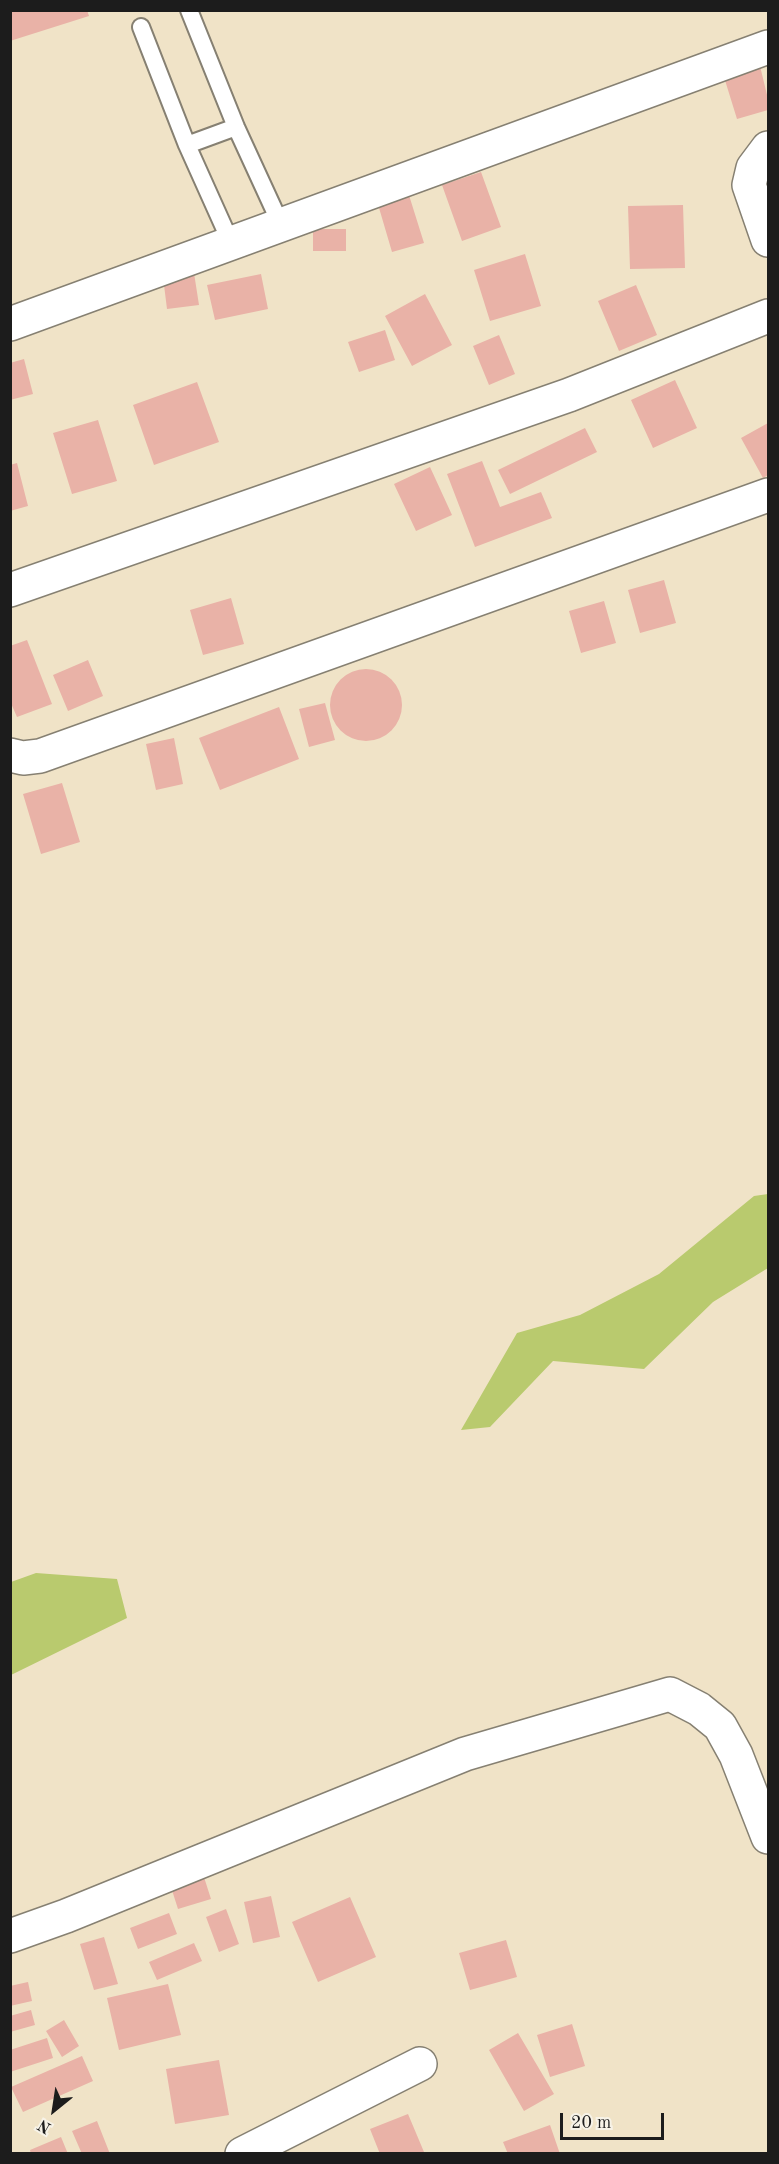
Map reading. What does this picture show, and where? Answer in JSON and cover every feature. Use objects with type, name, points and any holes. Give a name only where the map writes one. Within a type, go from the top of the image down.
[{"type":"street","points":[[10,324],[768,47]]},
{"type":"street","points":[[768,148],[753,168],[749,185],[768,240]]},
{"type":"street","points":[[10,590],[568,395],[768,316]]},
{"type":"street","points":[[10,755],[23,758],[40,756],[768,495]]},
{"type":"street","points":[[10,1936],[66,1916],[465,1754],[670,1694],[699,1709],[720,1726],[735,1755],[768,1838]]},
{"type":"street","points":[[242,2154],[420,2064]]},
{"type":"lane","points":[[189,10],[236,126],[281,225]]},
{"type":"lane","points":[[141,27],[187,145],[231,243]]},
{"type":"lane","points":[[187,145],[236,126]]},
{"type":"green space","points":[[768,1194],[768,1268],[713,1302],[644,1369],[553,1361],[490,1427],[461,1430],[517,1333],[580,1315],[659,1274],[754,1196]]},
{"type":"green space","points":[[36,1573],[117,1579],[127,1618],[11,1675],[11,1582]]},
{"type":"building","points":[[10,10],[87,10],[89,16],[10,41]]},
{"type":"building","points":[[760,66],[768,99],[768,110],[737,119],[724,77]]},
{"type":"building","points":[[481,172],[501,227],[462,241],[442,185]]},
{"type":"building","points":[[408,192],[424,243],[392,252],[377,201]]},
{"type":"building","points":[[683,205],[685,268],[630,269],[628,206]]},
{"type":"building","points":[[313,229],[346,229],[346,251],[313,251]]},
{"type":"building","points":[[525,254],[541,306],[490,321],[474,270]]},
{"type":"building","points":[[194,273],[199,305],[167,309],[163,277]]},
{"type":"building","points":[[261,274],[268,309],[215,320],[207,285]]},
{"type":"building","points":[[636,285],[657,335],[619,351],[598,301]]},
{"type":"building","points":[[425,294],[452,345],[412,366],[385,316]]},
{"type":"building","points":[[385,330],[395,360],[359,372],[348,342]]},
{"type":"building","points":[[499,335],[515,374],[489,385],[473,346]]},
{"type":"building","points":[[24,359],[33,394],[10,400],[10,363]]},
{"type":"building","points":[[675,380],[697,428],[653,448],[631,400]]},
{"type":"building","points":[[197,382],[219,442],[154,465],[133,405]]},
{"type":"building","points":[[98,420],[117,481],[72,494],[53,433]]},
{"type":"building","points":[[768,423],[768,475],[763,478],[741,438]]},
{"type":"building","points":[[585,428],[597,452],[510,494],[498,470]]},
{"type":"building","points":[[482,461],[500,507],[541,492],[552,518],[475,547],[447,474]]},
{"type":"building","points":[[17,463],[28,506],[10,511],[10,465]]},
{"type":"building","points":[[430,467],[452,515],[416,531],[394,484]]},
{"type":"building","points":[[664,580],[676,623],[640,633],[628,590]]},
{"type":"building","points":[[231,598],[244,644],[203,655],[190,610]]},
{"type":"building","points":[[604,601],[616,643],[581,653],[569,611]]},
{"type":"building","points":[[27,640],[52,704],[17,717],[10,701],[10,646]]},
{"type":"building","points":[[88,660],[103,696],[68,711],[53,675]]},
{"type":"building","points":[[366,669],[386,675],[396,685],[402,705],[396,725],[386,735],[366,741],[346,735],[336,725],[330,705],[336,685],[346,675]]},
{"type":"building","points":[[325,703],[335,740],[309,747],[299,709]]},
{"type":"building","points":[[279,707],[299,759],[220,790],[199,738]]},
{"type":"building","points":[[174,738],[183,784],[156,790],[146,744]]},
{"type":"building","points":[[62,783],[80,842],[41,854],[23,794]]},
{"type":"building","points":[[203,1874],[211,1899],[178,1909],[170,1884]]},
{"type":"building","points":[[271,1896],[280,1937],[253,1943],[244,1902]]},
{"type":"building","points":[[350,1897],[376,1957],[318,1982],[292,1922]]},
{"type":"building","points":[[226,1909],[239,1944],[219,1952],[206,1917]]},
{"type":"building","points":[[169,1913],[177,1934],[138,1949],[130,1928]]},
{"type":"building","points":[[104,1937],[118,1984],[94,1990],[80,1944]]},
{"type":"building","points":[[506,1940],[517,1977],[470,1990],[459,1953]]},
{"type":"building","points":[[194,1943],[202,1961],[157,1980],[149,1962]]},
{"type":"building","points":[[28,1982],[32,2001],[10,2006],[10,1986]]},
{"type":"building","points":[[168,1984],[181,2035],[119,2050],[107,1998]]},
{"type":"building","points":[[31,2010],[35,2025],[10,2032],[10,2016]]},
{"type":"building","points":[[64,2020],[79,2046],[62,2057],[46,2031]]},
{"type":"building","points":[[572,2024],[585,2066],[550,2077],[537,2035]]},
{"type":"building","points":[[518,2033],[554,2094],[524,2111],[489,2050]]},
{"type":"building","points":[[47,2038],[53,2058],[10,2072],[10,2050]]},
{"type":"building","points":[[82,2056],[93,2081],[23,2112],[11,2087]]},
{"type":"building","points":[[219,2060],[229,2115],[175,2124],[166,2069]]},
{"type":"building","points":[[408,2114],[424,2152],[380,2154],[370,2129]]},
{"type":"building","points":[[97,2121],[110,2154],[82,2154],[72,2131]]},
{"type":"building","points":[[550,2125],[560,2154],[508,2154],[503,2142]]},
{"type":"building","points":[[61,2137],[68,2154],[31,2154],[30,2150]]}]
